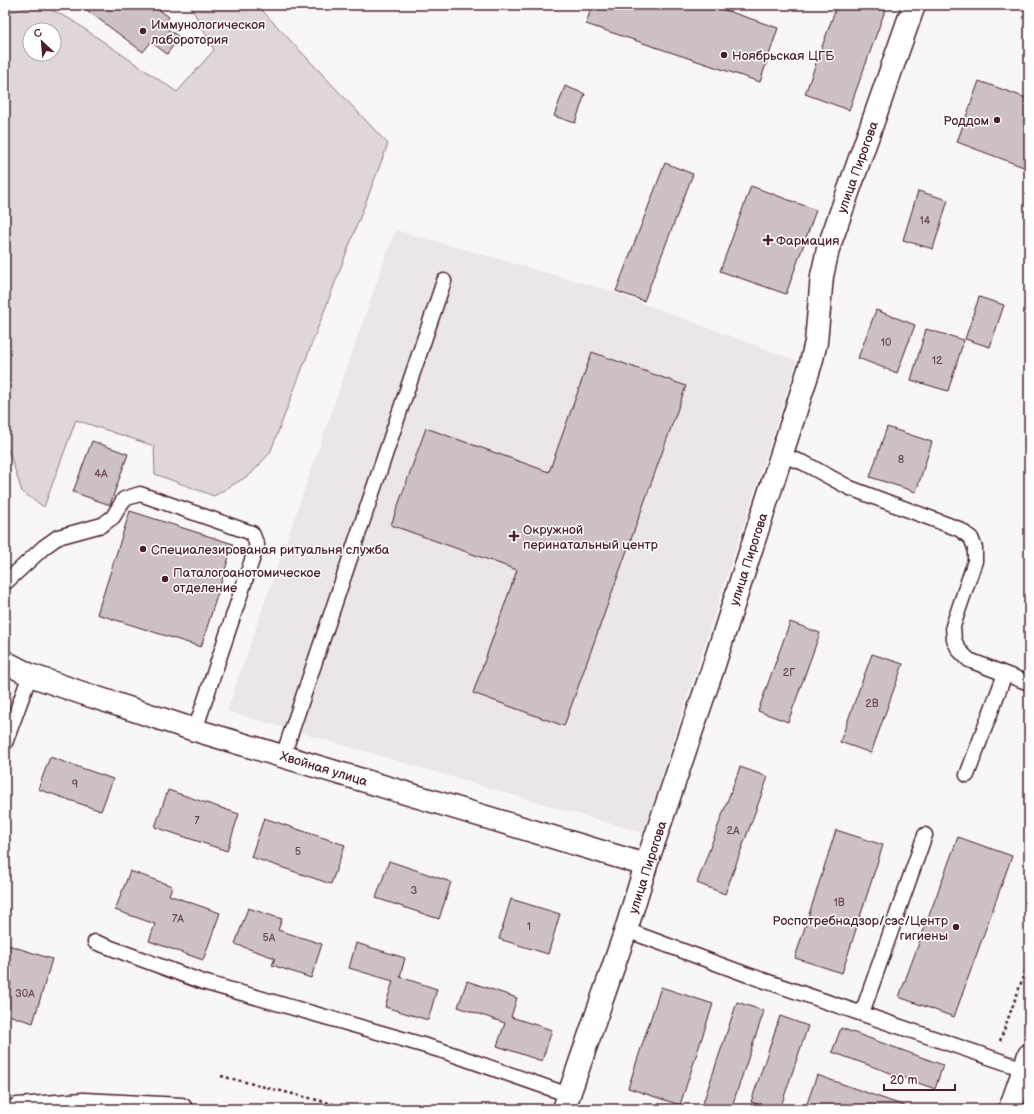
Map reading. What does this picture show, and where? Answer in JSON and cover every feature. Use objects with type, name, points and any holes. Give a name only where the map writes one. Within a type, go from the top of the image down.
[{"type":"street","name":"улица Пирогова","points":[[566,1102],[626,930],[646,865],[712,671],[811,363],[816,342],[822,276],[828,249],[914,5]]},
{"type":"street","name":"Хвойная улица","points":[[5,662],[30,675],[195,730],[646,865]]},
{"type":"street","points":[[1010,1109],[1027,1062]]},
{"type":"street","points":[[18,1109],[83,1104],[181,1109]]},
{"type":"lane","points":[[283,756],[444,281]]},
{"type":"lane","points":[[781,455],[804,463],[850,488],[959,528],[970,538],[975,548],[975,561],[953,626],[954,640],[959,650],[969,660],[1029,683]]},
{"type":"lane","points":[[5,583],[44,547],[58,537],[102,524],[113,517],[124,498],[140,494],[252,533],[257,545],[195,730]]},
{"type":"lane","points":[[967,775],[1005,674]]},
{"type":"lane","points":[[5,743],[30,675]]},
{"type":"lane","points":[[862,1013],[925,835]]},
{"type":"lane","points":[[626,930],[748,975],[994,1058],[1027,1062]]},
{"type":"lane","points":[[95,942],[204,982],[450,1054],[566,1102]]},
{"type":"path","points":[[994,1058],[1029,961]]},
{"type":"path","points":[[221,1076],[353,1109]]},
{"type":"shaded area","points":[[42,5],[70,19],[177,92],[214,50],[190,5],[257,5],[388,144],[270,453],[251,474],[214,496],[155,474],[154,446],[76,420],[44,507],[22,492],[11,457],[5,445],[5,15],[13,11]]},
{"type":"shaded area","name":"Окружной перинатальный центр","points":[[395,230],[601,288],[797,361],[643,833],[227,711]]},
{"type":"building","name":"Иммунологическоя лаборотория","points":[[80,5],[153,5],[169,17],[162,25],[179,37],[167,54],[151,42],[143,52]]},
{"type":"building","name":"Ноябрьская ЦГБ","points":[[592,5],[710,5],[778,28],[760,82],[586,24]]},
{"type":"building","points":[[837,5],[887,5],[849,110],[805,94]]},
{"type":"building","name":"Роддом","points":[[979,81],[1029,99],[1029,169],[957,142]]},
{"type":"building","points":[[565,86],[585,94],[575,123],[554,116]]},
{"type":"building","points":[[665,163],[693,174],[644,301],[616,291]]},
{"type":"building","name":"Фармация","points":[[751,186],[816,210],[786,294],[720,271]]},
{"type":"building","points":[[918,191],[948,200],[933,249],[903,240]]},
{"type":"building","points":[[979,297],[1004,305],[990,347],[965,339]]},
{"type":"building","points":[[876,310],[915,325],[897,373],[858,358]]},
{"type":"building","points":[[926,329],[964,340],[948,391],[911,380]]},
{"type":"building","points":[[592,352],[686,386],[564,726],[473,693],[517,570],[391,525],[426,428],[549,472]]},
{"type":"building","points":[[1029,412],[1029,427],[1025,425]]},
{"type":"building","points":[[887,427],[932,442],[916,492],[870,477]]},
{"type":"building","points":[[92,441],[128,454],[110,505],[73,492]]},
{"type":"building","name":"Паталогоанотомическое отделение","points":[[130,511],[233,544],[201,647],[97,614]]},
{"type":"building","points":[[790,622],[820,633],[788,722],[758,711]]},
{"type":"building","points":[[872,654],[903,664],[871,753],[840,742]]},
{"type":"building","points":[[50,757],[113,779],[101,811],[38,789]]},
{"type":"building","points":[[740,767],[768,777],[725,894],[697,883]]},
{"type":"building","points":[[168,790],[239,814],[227,851],[155,827]]},
{"type":"building","points":[[264,818],[345,845],[331,884],[251,857]]},
{"type":"building","points":[[836,830],[883,845],[842,973],[795,958]]},
{"type":"building","name":"Роспотребнадзор/сэс/Центр гигиены","points":[[958,837],[1012,856],[954,1017],[899,997]]},
{"type":"building","points":[[389,861],[451,882],[439,919],[376,898]]},
{"type":"building","points":[[130,871],[172,886],[169,895],[220,913],[203,960],[149,941],[155,924],[115,910]]},
{"type":"building","points":[[511,899],[560,914],[548,954],[499,939]]},
{"type":"building","points":[[248,908],[282,919],[278,930],[322,944],[311,978],[272,965],[275,958],[235,944]]},
{"type":"building","points":[[356,943],[405,958],[400,977],[437,989],[428,1020],[385,1007],[393,981],[349,968]]},
{"type":"building","points":[[5,944],[52,959],[33,1023],[5,1014],[5,1003],[11,983],[5,981]]},
{"type":"building","points":[[467,981],[517,998],[511,1017],[552,1030],[542,1061],[497,1046],[505,1023],[458,1007]]},
{"type":"building","points":[[661,987],[713,1004],[680,1105],[628,1088]]},
{"type":"building","points":[[737,1002],[764,1011],[731,1109],[701,1109]]},
{"type":"building","points":[[780,1016],[808,1026],[780,1109],[772,1109],[751,1102]]},
{"type":"building","points":[[841,1028],[943,1065],[935,1089],[832,1052]]},
{"type":"building","points":[[817,1075],[913,1109],[805,1109]]},
{"type":"place","name":"Иммунологическоя лаборотория","points":[[143,31]]},
{"type":"place","name":"Ноябрьская ЦГБ","points":[[724,55]]},
{"type":"place","name":"Роддом","points":[[997,120]]},
{"type":"place","name":"Фармация","points":[[768,240]]},
{"type":"place","name":"Окружной перинатальный центр","points":[[514,536]]},
{"type":"place","name":"Специалезированая ритуальня служба","points":[[143,549]]},
{"type":"place","name":"Паталогоанотомическое отделение","points":[[165,579]]},
{"type":"place","name":"Роспотребнадзор/сэс/Центр гигиены","points":[[956,927]]}]
